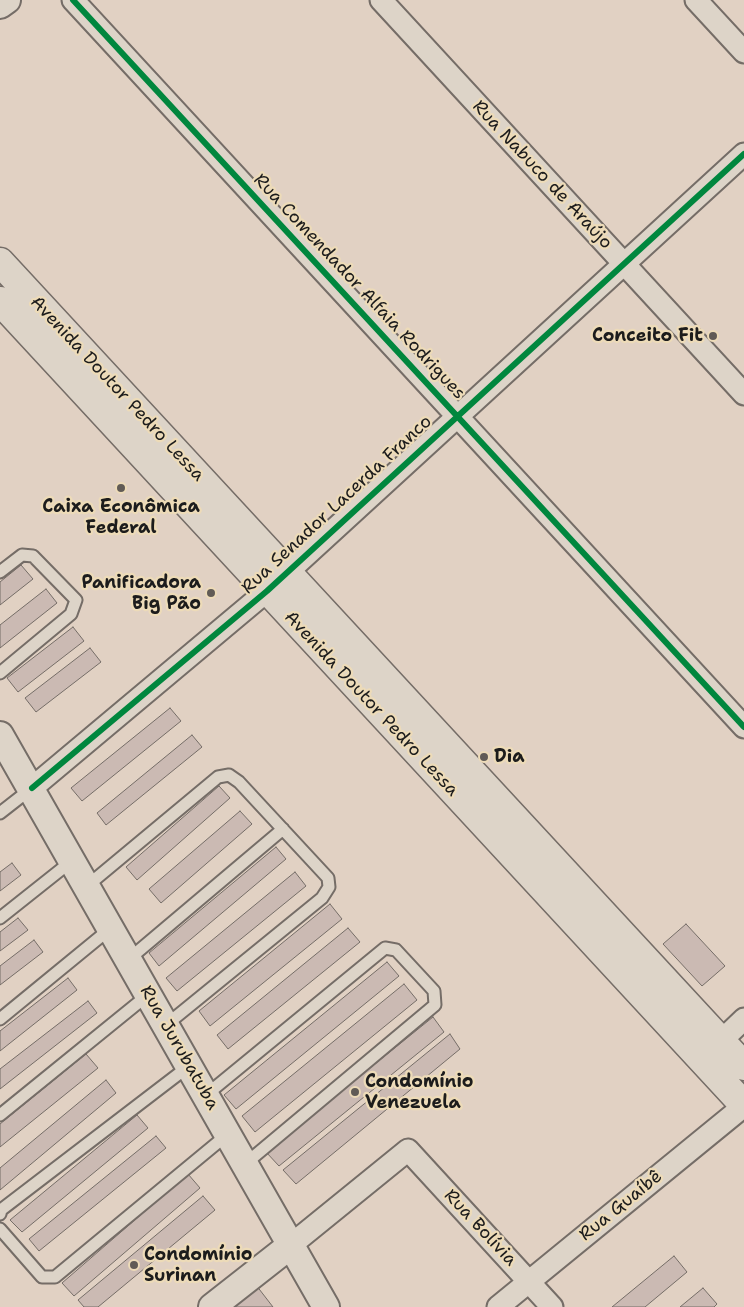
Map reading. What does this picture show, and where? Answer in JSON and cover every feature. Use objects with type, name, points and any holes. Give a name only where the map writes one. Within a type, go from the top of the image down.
[{"type":"main road","name":"Avenida Doutor Pedro Lessa","points":[[0,262],[744,1066]]},
{"type":"main road","name":"Avenida Doutor Pedro Lessa","points":[[0,301],[744,1106]]},
{"type":"street","points":[[0,6],[7,0]]},
{"type":"street","name":"Rua Comendador Alfaia Rodrigues","points":[[73,0],[744,727]]},
{"type":"street","name":"Rua Nabuco de Araújo","points":[[381,0],[744,394]]},
{"type":"street","points":[[696,0],[744,52]]},
{"type":"street","name":"Rua Senador Lacerda Franco","points":[[32,788],[267,591],[456,415],[624,265],[744,154]]},
{"type":"street","name":"Rua Jurubatuba","points":[[0,735],[32,788],[326,1307]]},
{"type":"street","points":[[721,1041],[744,1019]]},
{"type":"street","name":"Rua Guaíbê","points":[[498,1307],[744,1106]]},
{"type":"street","name":"Rua Bolívia","points":[[291,1245],[408,1150],[552,1307]]},
{"type":"street","points":[[212,1307],[291,1245]]},
{"type":"lane","points":[[0,572],[22,555],[33,556],[76,600],[71,614],[0,673]]},
{"type":"lane","points":[[87,886],[218,777],[229,774],[239,782],[328,878],[329,887],[322,898],[166,1025]]},
{"type":"lane","points":[[0,813],[32,788]]},
{"type":"lane","points":[[128,959],[283,829]]},
{"type":"lane","points":[[0,918],[73,860]]},
{"type":"lane","points":[[0,1019],[111,928]]},
{"type":"lane","points":[[206,1095],[385,948],[396,950],[434,991],[435,1005],[245,1164]]},
{"type":"lane","points":[[0,1115],[149,994]]},
{"type":"lane","points":[[0,1214],[1,1210],[189,1066]]},
{"type":"lane","points":[[0,1229],[42,1277],[55,1277],[228,1134]]},
{"type":"building","points":[[21,565],[33,579],[0,605],[0,582]]},
{"type":"building","points":[[46,589],[57,603],[0,648],[0,625]]},
{"type":"building","points":[[73,627],[84,641],[18,692],[7,678]]},
{"type":"building","points":[[90,648],[101,662],[36,712],[25,698]]},
{"type":"building","points":[[170,708],[181,721],[82,801],[71,788]]},
{"type":"building","points":[[192,735],[202,747],[106,825],[97,813]]},
{"type":"building","points":[[219,786],[230,798],[137,880],[126,867]]},
{"type":"building","points":[[240,811],[252,824],[161,903],[149,889]]},
{"type":"building","points":[[276,847],[286,859],[159,966],[149,953]]},
{"type":"building","points":[[12,863],[21,875],[0,891],[0,872]]},
{"type":"building","points":[[295,872],[306,886],[177,991],[166,978]]},
{"type":"building","points":[[330,904],[342,919],[210,1026],[199,1011]]},
{"type":"building","points":[[18,918],[28,930],[0,951],[0,932]]},
{"type":"building","points":[[686,924],[725,966],[702,986],[663,944]]},
{"type":"building","points":[[348,928],[360,942],[228,1049],[217,1035]]},
{"type":"building","points":[[34,940],[43,952],[0,985],[0,966]]},
{"type":"building","name":"Condomínio Venezuela","points":[[387,962],[399,976],[236,1109],[224,1095]]},
{"type":"building","points":[[68,978],[77,990],[0,1051],[0,1031]]},
{"type":"building","points":[[404,984],[417,1000],[255,1132],[242,1116]]},
{"type":"building","points":[[88,1001],[97,1013],[0,1089],[0,1069]]},
{"type":"building","name":"Condomínio Venezuela","points":[[433,1017],[444,1032],[279,1166],[266,1152]]},
{"type":"building","name":"Condomínio Venezuela","points":[[450,1034],[460,1049],[296,1184],[283,1170]]},
{"type":"building","points":[[86,1054],[98,1068],[0,1147],[0,1124]]},
{"type":"building","points":[[106,1080],[116,1093],[0,1190],[0,1168]]},
{"type":"building","points":[[137,1115],[148,1128],[22,1232],[10,1220]]},
{"type":"building","points":[[156,1136],[166,1148],[39,1251],[29,1239]]},
{"type":"building","points":[[188,1174],[200,1188],[74,1296],[62,1283]]},
{"type":"building","name":"Condomínio Surinan","points":[[203,1196],[215,1210],[98,1307],[84,1307],[78,1300]]},
{"type":"building","points":[[674,1256],[687,1272],[645,1307],[612,1307]]},
{"type":"building","points":[[256,1285],[273,1307],[228,1307]]},
{"type":"building","points":[[703,1288],[717,1304],[714,1307],[680,1307]]},
{"type":"cycle path","points":[[73,0],[744,727]]},
{"type":"cycle path","points":[[32,788],[267,591],[744,154]]},
{"type":"place","name":"Conceito Fit","points":[[713,336]]},
{"type":"place","name":"Caixa Econômica Federal","points":[[121,488]]},
{"type":"place","name":"Panificadora Big Pão","points":[[211,593]]},
{"type":"place","name":"Dia","points":[[484,757]]},
{"type":"place","name":"Condomínio Venezuela","points":[[355,1092]]},
{"type":"place","name":"Condomínio Surinan","points":[[134,1265]]}]
